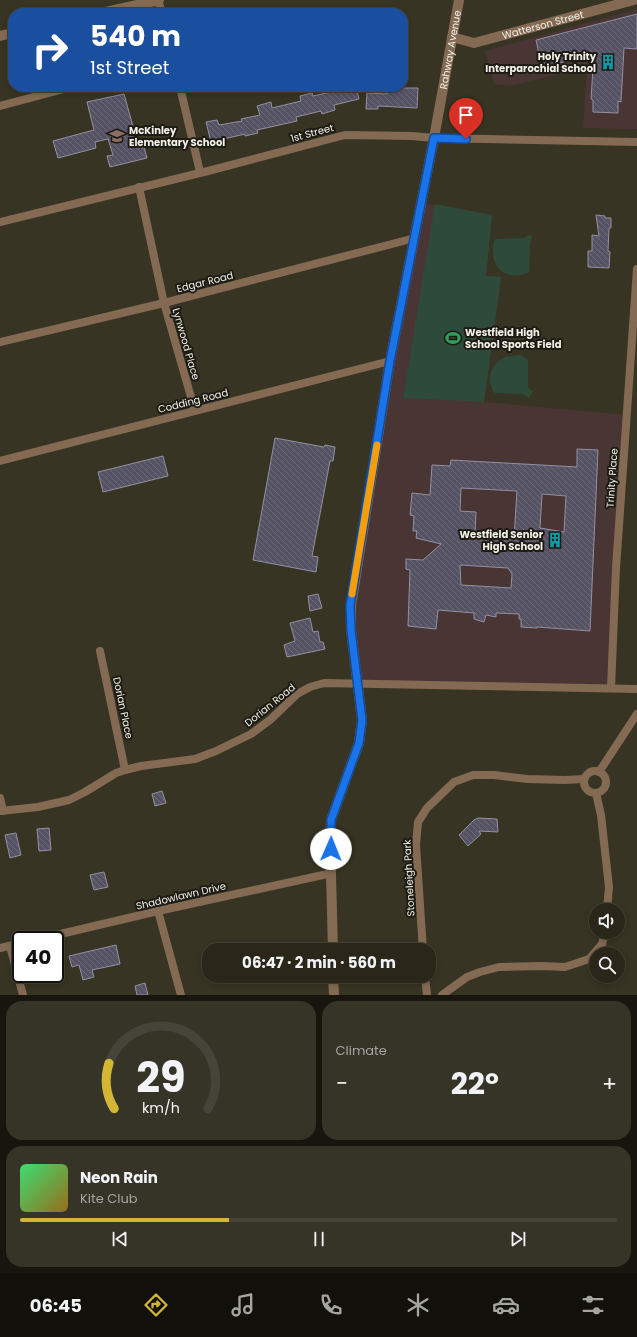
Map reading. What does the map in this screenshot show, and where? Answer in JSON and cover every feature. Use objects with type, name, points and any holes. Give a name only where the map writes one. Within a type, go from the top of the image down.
[{"type":"street","points":[[123,8],[158,0]]},
{"type":"street","name":"Rahway Avenue","points":[[332,943],[331,820],[359,743],[362,720],[351,630],[350,606],[390,361],[415,238],[459,0]]},
{"type":"street","name":"Watterson Street","points":[[452,37],[474,43],[634,0]]},
{"type":"street","points":[[0,106],[56,92]]},
{"type":"street","points":[[181,92],[200,172]]},
{"type":"street","name":"1st Street","points":[[0,222],[345,135],[637,142]]},
{"type":"street","name":"Lynwood Place","points":[[139,187],[164,303],[195,411]]},
{"type":"street","name":"Edgar Road","points":[[0,342],[164,303],[415,238]]},
{"type":"street","name":"Trinity Place","points":[[611,688],[616,568],[637,269]]},
{"type":"street","name":"Codding Road","points":[[0,461],[390,361]]},
{"type":"street","name":"Dorian Place","points":[[100,651],[126,770]]},
{"type":"street","name":"Dorian Road","points":[[1,811],[38,807],[69,800],[116,773],[141,766],[195,759],[216,751],[251,734],[270,720],[297,694],[310,687],[324,683],[637,689]]},
{"type":"street","name":"Stoneleigh Park","points":[[423,943],[416,845],[418,822],[431,803],[454,782],[473,775],[494,774],[527,779],[584,779],[588,773],[598,772],[637,714]]},
{"type":"street","points":[[584,779],[586,789],[592,793],[602,790],[606,784],[604,776],[598,772]]},
{"type":"street","points":[[596,793],[601,815],[609,887],[608,903]]},
{"type":"street","points":[[0,798],[1,811]]},
{"type":"street","name":"Shadowlawn Drive","points":[[64,933],[332,873]]},
{"type":"street","points":[[158,911],[181,995]]},
{"type":"street","points":[[442,995],[468,977],[499,967],[542,966],[565,968],[589,959],[602,944],[603,939]]},
{"type":"street","points":[[0,948],[10,946],[23,995]]},
{"type":"street","points":[[333,983],[334,995]]},
{"type":"street","points":[[426,983],[427,995]]},
{"type":"shaded area","points":[[637,9],[637,129],[583,128],[587,67],[510,86],[494,84],[485,51]]},
{"type":"shaded area","points":[[422,203],[492,215],[486,276],[501,277],[484,402],[627,415],[611,688],[357,684],[351,606]]},
{"type":"green space","name":"Westfield High School Sports Field","points":[[435,204],[492,215],[486,276],[501,277],[484,402],[403,398]]},
{"type":"green space","points":[[528,235],[532,236],[530,244],[529,272],[522,275],[509,275],[499,269],[494,258],[493,251],[495,240],[524,238]]},
{"type":"green space","points":[[520,355],[528,360],[528,388],[533,391],[529,398],[522,394],[495,393],[492,389],[490,380],[490,375],[494,366],[503,358]]},
{"type":"building","name":"Holy Trinity Interparochial School","points":[[637,14],[637,49],[624,48],[621,102],[618,101],[618,113],[593,112],[593,100],[591,99],[594,53],[542,68],[536,40]]},
{"type":"building","points":[[408,88],[418,88],[417,108],[378,106],[378,109],[366,109],[367,93],[387,94],[387,92],[408,92]]},
{"type":"building","points":[[331,92],[357,92],[359,99],[334,105],[335,110],[322,114],[321,111],[296,117],[297,121],[257,130],[258,133],[245,136],[245,134],[211,142],[206,122],[217,120],[219,125],[242,121],[241,119],[260,115],[257,106],[271,102],[272,108],[301,101],[300,96],[312,93],[313,96]]},
{"type":"building","name":"McKinley Elementary School","points":[[124,94],[139,148],[144,147],[147,158],[110,167],[107,156],[113,155],[108,139],[95,142],[96,148],[58,158],[53,141],[94,130],[87,102]]},
{"type":"building","points":[[596,215],[611,218],[608,251],[610,252],[609,268],[588,267],[588,251],[592,251],[592,235],[599,236]]},
{"type":"building","points":[[275,438],[324,447],[325,445],[335,447],[333,461],[330,461],[312,556],[318,557],[316,572],[253,560]]},
{"type":"building","name":"Westfield Senior High School","points":[[577,449],[598,450],[590,631],[521,627],[521,619],[519,619],[519,614],[496,613],[496,617],[486,615],[484,622],[474,619],[474,613],[438,610],[436,629],[408,626],[410,570],[406,569],[406,559],[423,560],[441,544],[416,538],[417,531],[413,531],[414,516],[410,515],[412,493],[430,495],[432,465],[450,466],[451,460],[577,467]],"holes":[[[461,488],[517,491],[514,538],[475,535],[476,512],[460,511]],[[542,494],[566,496],[564,532],[540,528]],[[460,565],[508,568],[512,574],[511,588],[461,585]]]},
{"type":"building","points":[[163,456],[168,476],[103,492],[98,472]]},
{"type":"building","points":[[318,594],[322,608],[310,611],[308,596]]},
{"type":"building","points":[[310,618],[313,632],[318,631],[320,642],[323,642],[325,649],[287,657],[284,645],[295,641],[290,623]]},
{"type":"building","points":[[162,791],[166,803],[155,806],[152,794]]},
{"type":"building","points":[[478,818],[497,819],[498,832],[479,831],[481,834],[468,846],[459,835]]},
{"type":"building","points":[[49,828],[51,850],[39,851],[37,829]]},
{"type":"building","points":[[16,833],[21,855],[10,858],[5,835]]},
{"type":"building","points":[[104,872],[108,887],[94,890],[90,875]]},
{"type":"building","points":[[116,945],[120,964],[92,970],[94,977],[83,980],[79,965],[72,967],[69,956]]},
{"type":"building","points":[[145,983],[148,995],[137,995],[135,986]]},
{"type":"slow traffic","points":[[352,594],[377,445]]},
{"type":"place","name":"Holy Trinity Interparochial School","points":[[608,62]]},
{"type":"place","name":"McKinley Elementary School","points":[[117,136]]},
{"type":"place","name":"Westfield High School Sports Field","points":[[453,338]]},
{"type":"place","name":"Westfield Senior High School","points":[[555,540]]},
{"type":"route","points":[[331,849],[331,820],[359,743],[362,720],[351,630],[350,606],[390,361],[434,138],[466,139]]}]
